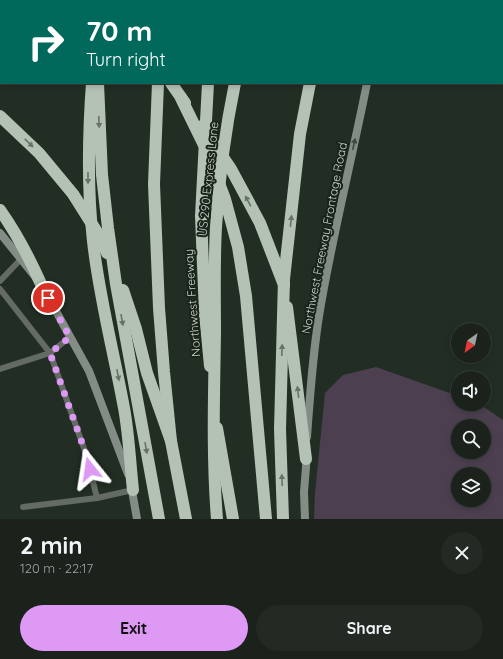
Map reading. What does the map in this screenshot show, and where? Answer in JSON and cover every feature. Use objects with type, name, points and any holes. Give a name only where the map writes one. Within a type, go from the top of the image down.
[{"type":"highway","points":[[92,84],[88,132],[88,187],[93,242],[104,309],[125,410],[133,490]]},
{"type":"highway","points":[[98,84],[102,175],[108,228],[116,284],[159,519]]},
{"type":"highway","points":[[158,84],[155,192],[159,308],[171,441],[186,519]]},
{"type":"highway","points":[[172,84],[231,169],[260,223],[283,283],[306,459]]},
{"type":"highway","name":"Northwest Freeway","points":[[208,84],[201,216],[205,314],[215,416],[233,519]]},
{"type":"highway","name":"US 290 Express Lane","points":[[217,519],[214,412],[216,228],[221,168],[229,110],[235,84]]},
{"type":"highway","points":[[283,519],[280,429],[284,279],[300,134],[310,84]]},
{"type":"highway","points":[[182,98],[205,147],[225,199],[238,248],[246,296],[266,519]]},
{"type":"highway","points":[[0,116],[39,153],[73,194],[102,240],[123,290],[136,329],[147,373],[171,441]]},
{"type":"highway","points":[[0,210],[12,226],[27,253],[41,284]]},
{"type":"main road","name":"Northwest Freeway Frontage Road","points":[[305,519],[304,492],[310,391],[320,311],[367,84]]},
{"type":"main road","points":[[1,233],[41,284],[90,371],[117,442],[133,490],[137,519]]},
{"type":"lane","points":[[0,281],[21,259]]},
{"type":"lane","points":[[0,289],[50,353],[86,454],[97,498]]},
{"type":"lane","points":[[0,369],[50,353],[70,337]]},
{"type":"lane","points":[[23,507],[97,498],[133,490]]},
{"type":"shaded area","points":[[376,367],[451,394],[451,411],[490,411],[503,420],[503,519],[314,519],[315,493],[325,393],[343,375]]},
{"type":"route","points":[[48,298],[70,337],[50,353],[90,469]]}]
